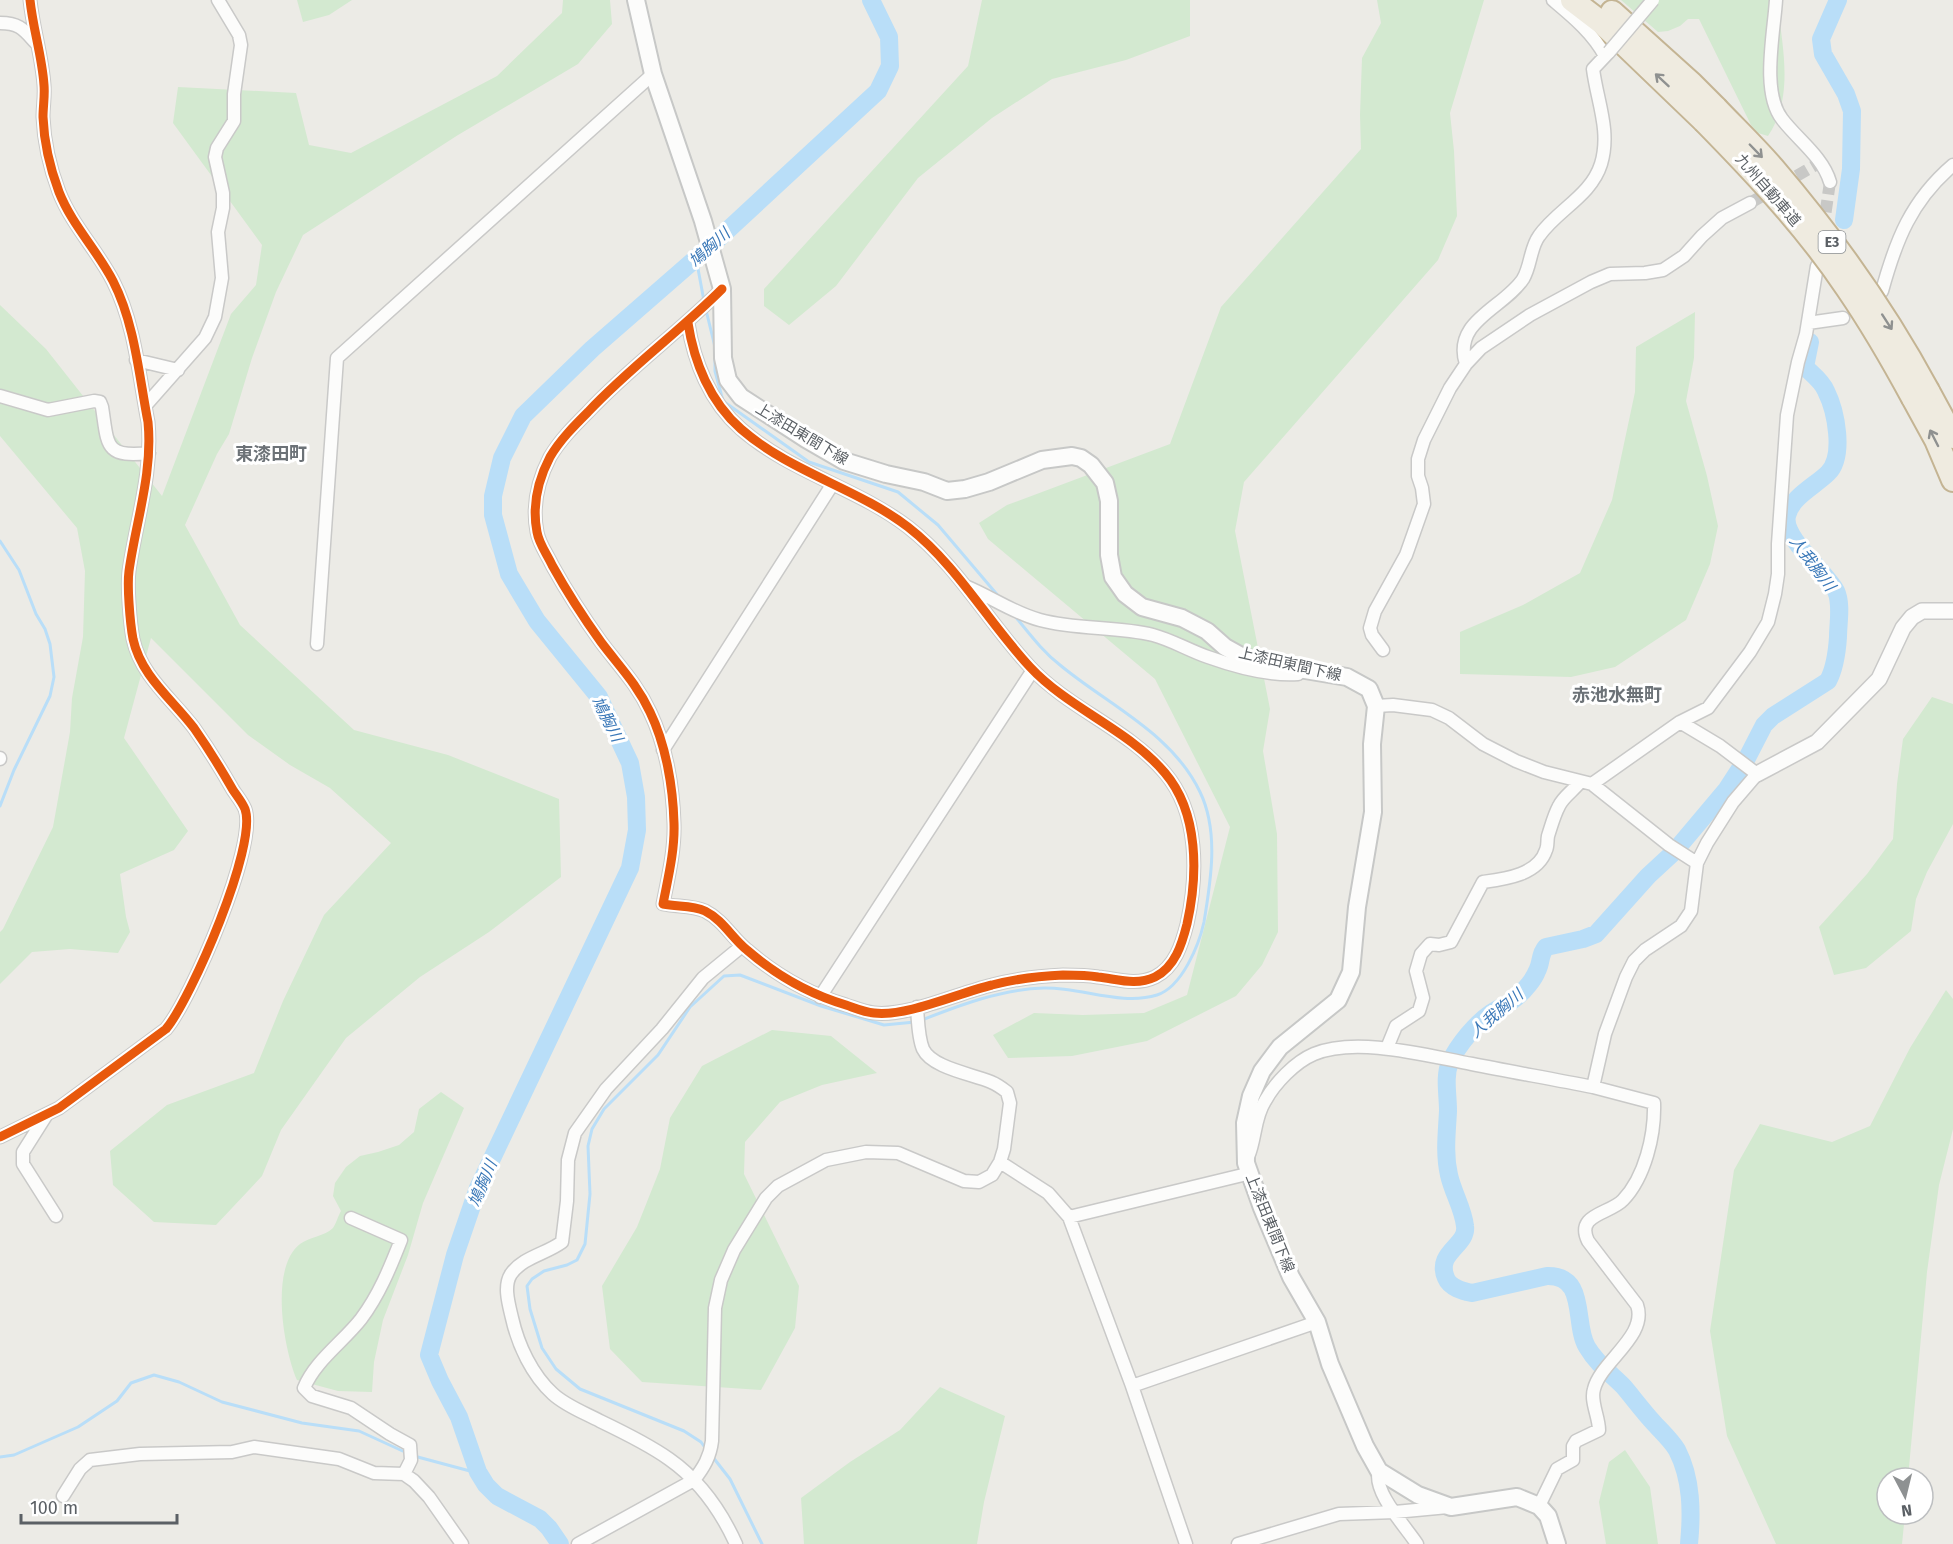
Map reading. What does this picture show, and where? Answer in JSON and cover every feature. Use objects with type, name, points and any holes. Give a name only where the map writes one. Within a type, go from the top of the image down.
[{"type":"highway","name":"九州自動車道","points":[[1572,0],[1710,115]]},
{"type":"highway","name":"九州自動車道","points":[[1597,0],[1692,84],[1710,115],[1847,287],[1893,362],[1953,437]]},
{"type":"highway","name":"九州自動車道","points":[[1921,395],[1936,440],[1953,480]]},
{"type":"main road","name":"上漆田東間下線","points":[[636,0],[653,74],[703,221],[722,289],[723,358],[729,380],[741,397],[844,461],[886,474],[924,482],[947,491],[965,489],[989,482],[1042,460],[1065,456],[1081,458],[1091,465],[1105,483],[1109,501],[1109,555],[1113,577],[1125,594],[1142,607],[1182,618],[1208,631],[1225,647],[1243,657],[1347,677],[1360,682],[1369,689],[1376,706],[1372,744],[1373,812],[1358,907],[1351,972],[1338,1000],[1323,1015],[1280,1047],[1262,1071],[1251,1096],[1245,1123],[1249,1168],[1292,1277],[1317,1322],[1338,1383],[1365,1446],[1379,1471],[1418,1495],[1451,1507],[1517,1497],[1539,1506]]},
{"type":"main road","points":[[1539,1506],[1548,1516],[1557,1544]]},
{"type":"street","points":[[0,1137],[59,1108],[166,1029],[176,1017],[216,932],[241,861],[247,827],[245,810],[220,768],[186,718],[152,680],[137,654],[132,631],[129,573],[148,475],[150,437],[145,406],[129,322],[120,297],[112,279],[75,224],[59,193],[48,159],[43,119],[44,87],[30,0]]},
{"type":"street","points":[[145,406],[206,338],[215,317],[222,278],[218,232],[223,208],[223,193],[215,157],[217,148],[234,121],[234,94],[241,55],[239,35],[218,0]]},
{"type":"street","points":[[1553,0],[1577,20],[1607,54]]},
{"type":"street","points":[[1466,364],[1462,349],[1470,329],[1485,313],[1511,293],[1524,278],[1539,235],[1585,191],[1596,177],[1602,163],[1606,133],[1602,110],[1596,95],[1593,69],[1653,0]]},
{"type":"street","points":[[1776,0],[1770,69],[1774,104],[1780,117],[1812,153],[1828,175],[1830,182]]},
{"type":"street","points":[[0,23],[10,23],[21,27],[39,46]]},
{"type":"street","points":[[317,644],[337,358],[653,74]]},
{"type":"street","points":[[1882,291],[1901,231],[1914,208],[1953,165]]},
{"type":"street","points":[[1383,650],[1372,635],[1370,628],[1376,611],[1406,555],[1424,504],[1418,476],[1418,459],[1424,440],[1450,388],[1466,364],[1482,348],[1530,315],[1591,282],[1610,274],[1663,270],[1684,256],[1722,218],[1750,203]]},
{"type":"street","points":[[1387,1048],[1396,1026],[1419,1011],[1423,998],[1416,971],[1421,954],[1430,944],[1439,945],[1451,942],[1483,882],[1508,879],[1526,872],[1540,862],[1546,850],[1559,803],[1680,722],[1708,708],[1750,652],[1768,622],[1778,574],[1787,415],[1808,323],[1817,266]]},
{"type":"street","points":[[688,322],[692,349],[710,391],[725,413],[742,431],[765,447],[891,515],[912,530],[934,550],[1033,670],[1068,699],[1146,753],[1167,775],[1181,797],[1189,824],[1195,865],[1194,886],[1182,944],[1163,972],[1152,979],[1125,982],[1099,977],[1065,975],[1020,979],[917,1007],[878,1014],[820,997],[791,983],[742,946],[721,922],[707,912],[691,906],[663,904],[672,854],[674,824],[663,750],[651,713],[631,678],[603,644],[567,593],[540,542],[535,503],[538,486],[550,458],[563,438],[604,395],[688,322],[722,289]]},
{"type":"street","points":[[1808,323],[1844,318]]},
{"type":"street","points":[[136,360],[178,370]]},
{"type":"street","points":[[0,396],[48,410],[94,401],[100,402],[110,447],[128,456],[149,453]]},
{"type":"street","points":[[663,750],[832,484]]},
{"type":"street","points":[[964,586],[984,593],[1012,610],[1038,620],[1074,627],[1105,628],[1154,635],[1210,658],[1257,671],[1289,675],[1323,672]]},
{"type":"street","points":[[1593,1087],[1605,1034],[1626,977],[1634,961],[1644,950],[1681,926],[1691,911],[1696,863],[1733,802],[1758,774],[1817,742],[1879,679],[1904,628],[1912,617],[1922,611],[1953,611]]},
{"type":"street","points":[[820,997],[1033,670]]},
{"type":"street","points":[[1376,706],[1393,705],[1432,710],[1449,718],[1483,744],[1516,761],[1586,783],[1696,863]]},
{"type":"street","points":[[1680,722],[1720,746],[1758,774]]},
{"type":"street","points":[[736,1544],[718,1510],[694,1480],[669,1459],[553,1394],[526,1357],[516,1336],[509,1308],[507,1286],[511,1274],[523,1262],[562,1242],[567,1201],[568,1160],[575,1133],[606,1089],[662,1029],[703,978],[742,946]]},
{"type":"street","points":[[578,1544],[694,1480],[705,1465],[712,1441],[715,1308],[721,1280],[734,1250],[766,1198],[778,1186],[826,1160],[866,1152],[898,1153],[964,1181],[979,1182],[992,1175],[1000,1162],[1004,1149],[1010,1103],[1007,1092],[993,1083],[939,1064],[928,1057],[920,1038],[917,1007]]},
{"type":"street","points":[[1069,1217],[1249,1168],[1255,1141],[1256,1119],[1264,1102],[1294,1068],[1314,1054],[1335,1049],[1387,1048],[1593,1087],[1654,1103],[1654,1122],[1637,1181],[1622,1200],[1588,1221],[1585,1235],[1637,1305],[1639,1316],[1635,1329],[1594,1386],[1593,1398],[1599,1430],[1576,1441],[1573,1446],[1573,1460],[1557,1469],[1539,1506]]},
{"type":"street","points":[[48,1113],[23,1152],[22,1158],[23,1164],[56,1216]]},
{"type":"street","points":[[1000,1162],[1048,1193],[1069,1217],[1132,1386],[1186,1544]]},
{"type":"street","points":[[351,1218],[401,1240],[375,1298],[341,1342],[309,1376],[304,1388],[312,1396],[351,1407],[410,1445],[411,1460],[404,1474]]},
{"type":"street","points":[[1132,1386],[1317,1322]]},
{"type":"street","points":[[63,1497],[80,1469],[90,1460],[140,1454],[232,1452],[254,1447],[339,1459],[374,1473],[404,1474],[429,1497],[462,1544]]},
{"type":"street","points":[[1379,1471],[1378,1486],[1388,1505],[1417,1544]]},
{"type":"street","points":[[1238,1544],[1339,1514],[1451,1507]]},
{"type":"green space","points":[[297,0],[352,0],[329,15],[303,22]]},
{"type":"green space","points":[[563,0],[610,0],[612,24],[578,64],[458,135],[303,235],[276,292],[252,358],[229,434],[217,454],[185,525],[240,625],[354,730],[448,755],[559,799],[561,877],[489,932],[420,977],[346,1038],[281,1130],[262,1176],[216,1225],[154,1222],[113,1185],[110,1151],[167,1105],[254,1073],[283,1001],[324,915],[391,843],[330,788],[290,765],[248,735],[151,638],[124,738],[188,831],[174,850],[120,874],[130,932],[118,953],[70,949],[32,952],[0,984],[0,932],[53,827],[70,732],[72,698],[83,637],[85,571],[77,528],[0,436],[0,305],[46,349],[162,496],[231,314],[256,285],[262,245],[173,123],[178,87],[296,93],[309,145],[351,153],[497,76],[562,13]]},
{"type":"green space","points":[[982,0],[1190,0],[1190,36],[1126,60],[1052,79],[992,118],[918,178],[836,286],[789,325],[764,306],[764,289],[968,66]]},
{"type":"green space","points":[[1377,0],[1484,0],[1450,113],[1457,216],[1438,260],[1244,482],[1235,531],[1270,709],[1263,751],[1277,834],[1278,932],[1262,965],[1236,996],[1147,1041],[1072,1056],[1008,1058],[993,1035],[1034,1013],[1083,1015],[1144,1013],[1187,995],[1230,827],[1155,679],[988,539],[979,523],[1007,505],[1170,444],[1221,307],[1361,149],[1362,58],[1381,23]]},
{"type":"green space","points":[[1621,0],[1777,0],[1783,52],[1784,87],[1782,104],[1768,136],[1758,133],[1751,125],[1699,19],[1688,19],[1680,26],[1658,32]]},
{"type":"green space","points":[[1695,312],[1694,358],[1686,401],[1718,526],[1710,564],[1686,620],[1615,667],[1571,677],[1460,674],[1460,632],[1523,605],[1580,573],[1612,500],[1635,392],[1636,347]]},
{"type":"green space","points":[[1932,697],[1953,704],[1953,824],[1927,872],[1916,899],[1911,931],[1866,968],[1834,975],[1819,927],[1867,874],[1893,839],[1903,739]]},
{"type":"green space","points":[[1946,990],[1953,999],[1953,1129],[1939,1185],[1927,1272],[1909,1466],[1875,1466],[1875,1526],[1904,1526],[1902,1544],[1776,1544],[1727,1436],[1710,1331],[1734,1170],[1760,1124],[1832,1142],[1870,1126],[1910,1048]]},
{"type":"green space","points":[[772,1030],[831,1036],[877,1073],[822,1085],[780,1102],[745,1142],[744,1174],[799,1286],[795,1328],[761,1390],[642,1382],[610,1349],[602,1286],[637,1227],[660,1169],[670,1118],[702,1066]]},
{"type":"green space","points":[[441,1092],[464,1108],[423,1203],[408,1255],[383,1320],[374,1362],[372,1392],[338,1391],[297,1380],[288,1349],[282,1310],[282,1290],[290,1256],[300,1244],[330,1231],[334,1226],[341,1211],[333,1196],[335,1183],[346,1167],[360,1156],[399,1145],[414,1132],[419,1109]]},
{"type":"green space","points":[[940,1387],[1005,1416],[984,1502],[977,1544],[804,1544],[801,1498],[850,1462],[900,1430]]},
{"type":"green space","points":[[1625,1450],[1650,1487],[1658,1544],[1606,1544],[1599,1502],[1609,1462]]},
{"type":"waterway","name":"鳩胸川","points":[[560,1544],[540,1519],[497,1496],[486,1485],[478,1472],[459,1417],[429,1355],[455,1255],[478,1188],[630,868],[637,830],[636,797],[630,763],[599,697],[537,621],[509,574],[493,515],[493,496],[502,458],[523,416],[592,349],[717,240],[878,91],[890,66],[889,37],[871,0]]},
{"type":"waterway","name":"人我胸川","points":[[1838,0],[1821,39],[1823,54],[1846,94],[1852,111],[1851,169],[1844,220]]},
{"type":"waterway","points":[[696,258],[704,301]]},
{"type":"waterway","points":[[706,310],[715,347]]},
{"type":"waterway","name":"人我胸川","points":[[1689,1544],[1690,1496],[1686,1473],[1677,1450],[1587,1347],[1577,1302],[1569,1283],[1560,1278],[1547,1276],[1472,1293],[1454,1287],[1446,1278],[1445,1262],[1465,1233],[1462,1213],[1447,1167],[1447,1074],[1453,1055],[1474,1028],[1485,1017],[1524,991],[1536,974],[1546,947],[1596,934],[1648,876],[1674,852],[1727,789],[1764,725],[1773,716],[1828,681],[1837,648],[1838,596],[1831,583],[1797,544],[1787,524],[1787,516],[1793,503],[1828,473],[1836,456],[1836,421],[1830,400],[1822,384],[1805,367],[1810,342]]},
{"type":"waterway","points":[[715,360],[715,371],[723,401],[809,462],[898,492],[938,525],[1000,598]]},
{"type":"waterway","points":[[0,541],[19,570],[36,614],[45,629],[50,644],[54,677],[50,696],[14,770],[0,806]]},
{"type":"waterway","points":[[922,1020],[981,999],[1028,989],[1058,988],[1129,998],[1157,995],[1166,991],[1182,974],[1194,953],[1204,922],[1211,873],[1210,823],[1200,792],[1188,771],[1173,753],[1138,721],[1053,660],[1014,615]]},
{"type":"waterway","points":[[706,1449],[701,1442],[684,1431],[580,1389],[556,1369],[542,1348],[530,1309],[527,1286],[532,1279],[544,1271],[577,1260],[585,1244],[590,1194],[588,1146],[592,1129],[604,1109],[658,1055],[690,1007],[724,976],[740,975],[821,1006],[884,1025],[915,1022]]},
{"type":"waterway","points":[[0,1457],[14,1455],[78,1427],[117,1401],[131,1383],[154,1375],[179,1382],[222,1402],[302,1423],[359,1431],[407,1453]]},
{"type":"waterway","points":[[414,1456],[470,1471],[480,1476]]},
{"type":"waterway","points":[[712,1456],[730,1479],[762,1544]]},
{"type":"tunnel","points":[[1750,203],[1819,163]]},
{"type":"tunnel","points":[[1823,230],[1830,182]]},
{"type":"cycle path","points":[[0,1137],[59,1108],[166,1029],[191,987],[220,921],[242,854],[246,828],[245,809],[194,728],[150,676],[133,639],[128,578],[146,478],[148,422],[131,332],[120,298],[107,270],[64,204],[53,174],[43,117],[43,74],[30,0]]},
{"type":"cycle path","points":[[688,323],[694,352],[705,380],[720,407],[741,429],[781,457],[867,501],[908,527],[942,559],[1015,650],[1045,682],[1134,744],[1165,773],[1176,789],[1190,825],[1194,865],[1191,905],[1185,932],[1177,954],[1162,973],[1141,981],[1076,975],[1027,978],[992,985],[917,1008],[887,1013],[870,1012],[806,990],[782,976],[747,950],[717,919],[705,911],[663,904],[672,854],[674,823],[670,781],[656,725],[639,693],[563,585],[539,541],[535,513],[539,484],[546,466],[568,433],[620,380],[722,289]]},
{"type":"district","name":"東漆田町","points":[[271,454]]},
{"type":"district","name":"赤池水無町","points":[[1617,695]]}]
